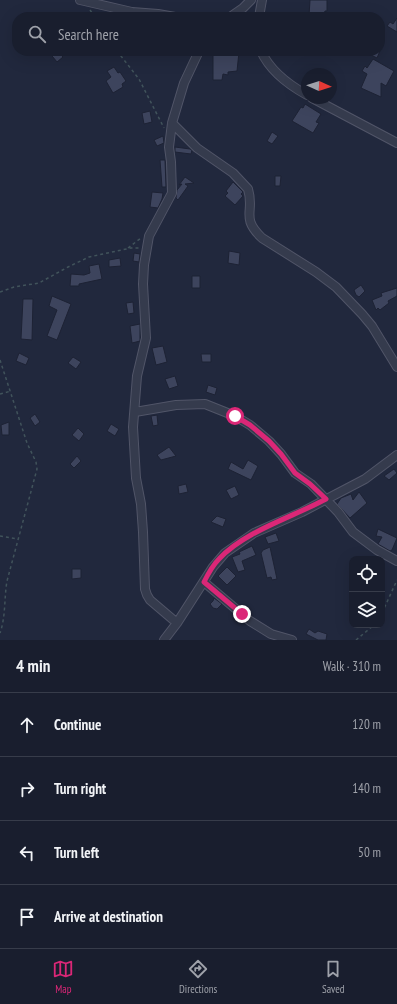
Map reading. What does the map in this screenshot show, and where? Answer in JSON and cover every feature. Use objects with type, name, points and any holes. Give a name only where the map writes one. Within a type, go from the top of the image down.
[{"type":"street","points":[[80,0],[132,12]]},
{"type":"street","points":[[237,12],[251,0]]},
{"type":"street","points":[[260,12],[262,0]]},
{"type":"street","points":[[177,623],[150,600],[145,589],[141,504],[134,459],[135,412],[137,376],[146,338],[143,284],[146,248],[149,236],[172,193],[169,147],[170,134],[184,83],[197,56]]},
{"type":"street","points":[[264,56],[276,73],[301,91]]},
{"type":"street","points":[[323,104],[397,143]]},
{"type":"street","points":[[172,123],[187,139],[207,156],[233,173],[248,189],[249,219],[255,231],[268,242],[316,272],[336,287],[372,326],[397,367]]},
{"type":"street","points":[[135,412],[176,405],[205,404],[235,416],[250,425],[269,441],[295,473],[310,484],[326,499],[353,532],[378,550],[397,561]]},
{"type":"street","points":[[164,640],[177,623],[218,559],[246,537],[365,479],[397,455]]},
{"type":"street","points":[[204,582],[250,621],[271,634],[292,640]]},
{"type":"path","points":[[121,56],[139,79],[164,128],[170,134]]},
{"type":"path","points":[[127,249],[143,236]]},
{"type":"path","points":[[0,292],[39,283],[89,257],[135,247],[146,248]]},
{"type":"path","points":[[0,360],[27,443],[36,465],[36,474],[7,581],[4,597],[4,620],[0,633]]},
{"type":"path","points":[[0,394],[11,391]]},
{"type":"path","points":[[0,536],[18,539]]},
{"type":"path","points":[[385,606],[397,580]]},
{"type":"path","points":[[356,640],[370,628]]},
{"type":"building","points":[[310,0],[327,0],[327,11],[309,12]]},
{"type":"building","points":[[397,18],[397,32],[387,26],[390,22],[393,24]]},
{"type":"building","points":[[52,56],[63,57],[57,62]]},
{"type":"building","points":[[213,56],[239,56],[237,71],[228,72],[228,75],[223,74],[222,80],[213,80]]},
{"type":"building","points":[[373,59],[394,71],[386,86],[381,83],[381,97],[361,88],[367,74],[362,71],[365,66],[367,68]]},
{"type":"building","points":[[114,67],[118,73],[120,72],[126,81],[122,84],[123,87],[113,93],[106,81],[111,77],[107,71]]},
{"type":"building","points":[[305,104],[321,114],[316,122],[319,123],[313,133],[292,121],[301,107],[303,108]]},
{"type":"building","points":[[150,111],[152,122],[144,124],[142,113]]},
{"type":"building","points":[[272,132],[278,136],[272,144],[267,141]]},
{"type":"building","points":[[163,136],[164,143],[157,146],[154,140]]},
{"type":"building","points":[[175,147],[190,149],[192,150],[191,154],[175,152]]},
{"type":"building","points":[[160,160],[165,160],[166,187],[162,187]]},
{"type":"building","points":[[275,176],[281,176],[280,186],[275,186]]},
{"type":"building","points":[[185,177],[194,183],[185,184],[188,186],[178,200],[176,198],[177,190]]},
{"type":"building","points":[[233,182],[243,192],[241,194],[243,196],[235,205],[225,196],[228,193],[226,191]]},
{"type":"building","points":[[152,192],[163,193],[158,208],[150,207]]},
{"type":"building","points":[[229,251],[240,253],[239,265],[228,263]]},
{"type":"building","points":[[134,253],[140,254],[139,262],[133,261]]},
{"type":"building","points":[[120,258],[121,266],[109,267],[109,260]]},
{"type":"building","points":[[99,264],[102,279],[79,284],[79,286],[70,286],[71,274],[84,275],[90,273],[89,266]]},
{"type":"building","points":[[192,276],[200,276],[200,288],[192,288]]},
{"type":"building","points":[[361,285],[365,291],[359,297],[356,295],[354,290]]},
{"type":"building","points":[[397,288],[397,296],[388,301],[389,303],[380,310],[378,308],[376,310],[372,300],[382,296],[381,293]]},
{"type":"building","points":[[52,296],[71,304],[57,340],[47,336],[57,310],[49,306]]},
{"type":"building","points":[[23,299],[33,299],[32,340],[21,339]]},
{"type":"building","points":[[133,302],[134,313],[128,314],[126,303]]},
{"type":"building","points":[[140,324],[140,341],[132,343],[130,326]]},
{"type":"building","points":[[163,346],[167,362],[156,365],[152,348]]},
{"type":"building","points":[[19,353],[29,358],[26,365],[16,361]]},
{"type":"building","points":[[201,354],[211,354],[211,362],[202,362]]},
{"type":"building","points":[[73,357],[81,362],[76,369],[68,363]]},
{"type":"building","points":[[175,376],[178,386],[169,389],[165,379]]},
{"type":"building","points":[[208,385],[217,388],[215,395],[206,392]]},
{"type":"building","points":[[35,414],[40,422],[35,426],[30,418]]},
{"type":"building","points":[[157,415],[158,425],[153,426],[151,416]]},
{"type":"building","points":[[9,422],[9,435],[2,435],[1,425]]},
{"type":"building","points":[[111,424],[119,429],[115,436],[107,431]]},
{"type":"building","points":[[78,428],[84,434],[79,441],[72,435]]},
{"type":"building","points":[[169,447],[176,456],[161,460],[157,455]]},
{"type":"building","points":[[77,456],[81,461],[74,468],[70,464]]},
{"type":"building","points":[[248,460],[258,466],[251,480],[228,469],[231,462],[243,469]]},
{"type":"building","points":[[394,469],[397,473],[389,480],[384,476]]},
{"type":"building","points":[[186,484],[188,492],[179,494],[178,486]]},
{"type":"building","points":[[235,486],[239,495],[231,499],[226,490]]},
{"type":"building","points":[[359,492],[367,503],[350,518],[337,504],[341,498],[351,494],[353,500]]},
{"type":"building","points":[[217,516],[226,519],[223,527],[211,522]]},
{"type":"building","points":[[378,529],[397,538],[392,550],[390,551],[378,544],[382,537],[376,536]]},
{"type":"building","points":[[276,533],[279,541],[268,544],[265,537]]},
{"type":"building","points":[[252,546],[256,555],[242,561],[245,570],[238,572],[232,557],[240,554],[239,552]]},
{"type":"building","points":[[270,547],[277,579],[272,580],[271,577],[267,578],[261,553],[263,550]]},
{"type":"building","points":[[227,567],[236,576],[227,585],[218,576]]},
{"type":"building","points":[[72,569],[81,569],[81,578],[72,579]]},
{"type":"building","points":[[214,598],[222,604],[217,609],[213,608],[210,604]]},
{"type":"building","points":[[309,629],[315,633],[318,631],[327,634],[326,640],[318,640],[306,634]]},
{"type":"route","points":[[235,416],[250,425],[269,441],[295,473],[310,484],[326,499],[302,512],[246,537],[218,559],[204,582],[242,614]]}]
